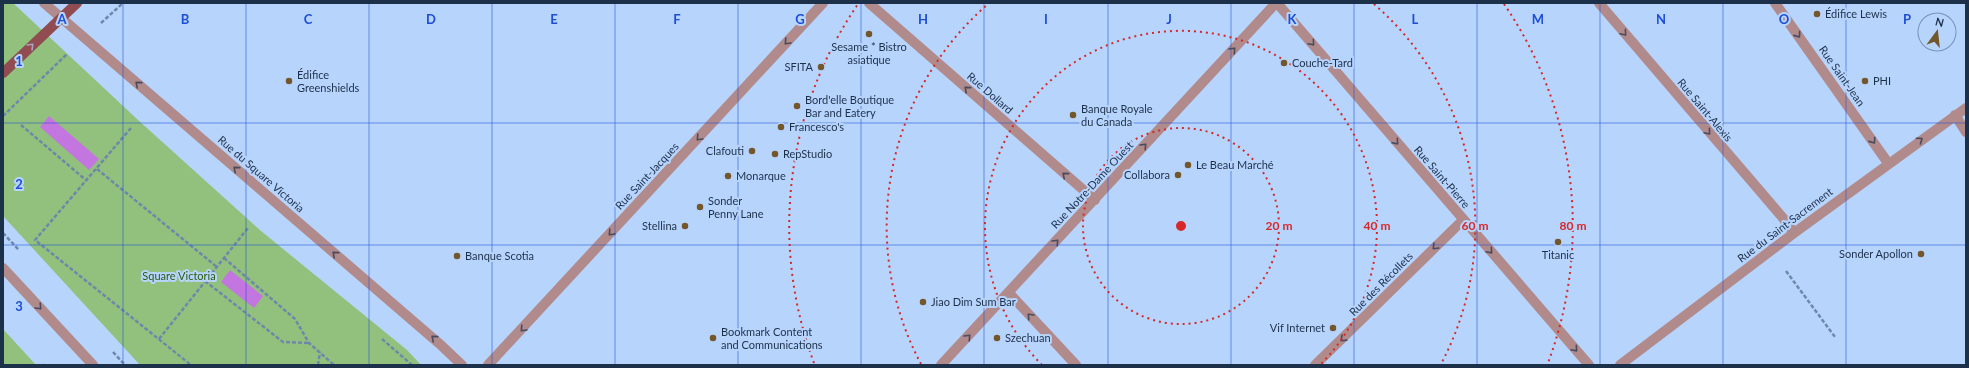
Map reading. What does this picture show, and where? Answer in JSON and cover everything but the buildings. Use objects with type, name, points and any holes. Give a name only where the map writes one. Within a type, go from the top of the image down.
[{"type":"main road","points":[[3,73],[77,3]]},
{"type":"street","name":"Rue du Square Victoria","points":[[44,3],[462,365]]},
{"type":"street","name":"Rue Saint-Jacques","points":[[488,365],[823,3]]},
{"type":"street","name":"Rue Dollard","points":[[869,3],[1095,200]]},
{"type":"street","name":"Rue Notre-Dame Ouest","points":[[941,365],[1277,3]]},
{"type":"street","name":"Rue Saint-Pierre","points":[[1277,3],[1589,365]]},
{"type":"street","name":"Rue Saint-Alexis","points":[[1599,3],[1783,218],[1794,233]]},
{"type":"street","name":"Rue Saint-Jean","points":[[1776,3],[1888,163]]},
{"type":"street","name":"Rue du Saint-Sacrement","points":[[1620,365],[1888,163],[1966,108]]},
{"type":"street","points":[[1955,115],[1966,132]]},
{"type":"street","name":"Rue des Récollets","points":[[1315,365],[1463,220]]},
{"type":"street","points":[[3,268],[93,365]]},
{"type":"street","points":[[1009,293],[1076,365]]},
{"type":"path","points":[[3,116],[44,74],[123,3]]},
{"type":"path","points":[[21,125],[87,180]]},
{"type":"path","points":[[132,128],[35,240],[191,365]]},
{"type":"path","points":[[97,169],[217,267]]},
{"type":"path","points":[[159,339],[248,228]]},
{"type":"path","points":[[224,258],[296,319],[309,343],[320,351],[334,365]]},
{"type":"path","points":[[1786,271],[1835,337]]},
{"type":"path","points":[[205,281],[283,342],[309,343]]},
{"type":"path","points":[[382,338],[412,365]]},
{"type":"path","points":[[318,365],[320,351]]},
{"type":"green space","name":"Square Victoria","points":[[3,3],[13,3],[138,120],[261,231],[407,350],[421,365],[140,365],[3,216]]},
{"type":"green space","points":[[3,329],[36,365],[3,365]]},
{"type":"shaded area","points":[[49,116],[99,159],[89,170],[40,127]]},
{"type":"shaded area","points":[[230,270],[263,296],[254,308],[221,282]]},
{"type":"place","name":"Édifice Lewis","points":[[1817,14]]},
{"type":"place","name":"Sesame * Bistro asiatique","points":[[869,34]]},
{"type":"place","name":"Couche-Tard","points":[[1284,63]]},
{"type":"place","name":"SFITA","points":[[821,67]]},
{"type":"place","name":"Édifice Greenshields","points":[[289,81]]},
{"type":"place","name":"PHI","points":[[1865,81]]},
{"type":"place","name":"Bord'elle Boutique Bar and Eatery","points":[[797,106]]},
{"type":"place","name":"Banque Royale du Canada","points":[[1073,115]]},
{"type":"place","name":"Francesco's","points":[[781,127]]},
{"type":"place","name":"Clafouti","points":[[752,151]]},
{"type":"place","name":"RepStudio","points":[[775,154]]},
{"type":"place","name":"Le Beau Marché","points":[[1188,165]]},
{"type":"place","name":"Collabora","points":[[1178,175]]},
{"type":"place","name":"Monarque","points":[[728,176]]},
{"type":"place","name":"Sonder Penny Lane","points":[[700,207]]},
{"type":"place","name":"Stellina","points":[[685,226]]},
{"type":"place","name":"Titanic","points":[[1558,242]]},
{"type":"place","name":"Sonder Apollon","points":[[1921,254]]},
{"type":"place","name":"Banque Scotia","points":[[457,256]]},
{"type":"place","name":"Jiao Dim Sum Bar","points":[[923,302]]},
{"type":"place","name":"Vif Internet","points":[[1333,328]]},
{"type":"place","name":"Bookmark Content and Communications","points":[[713,338]]},
{"type":"place","name":"Szechuan","points":[[997,338]]}]
